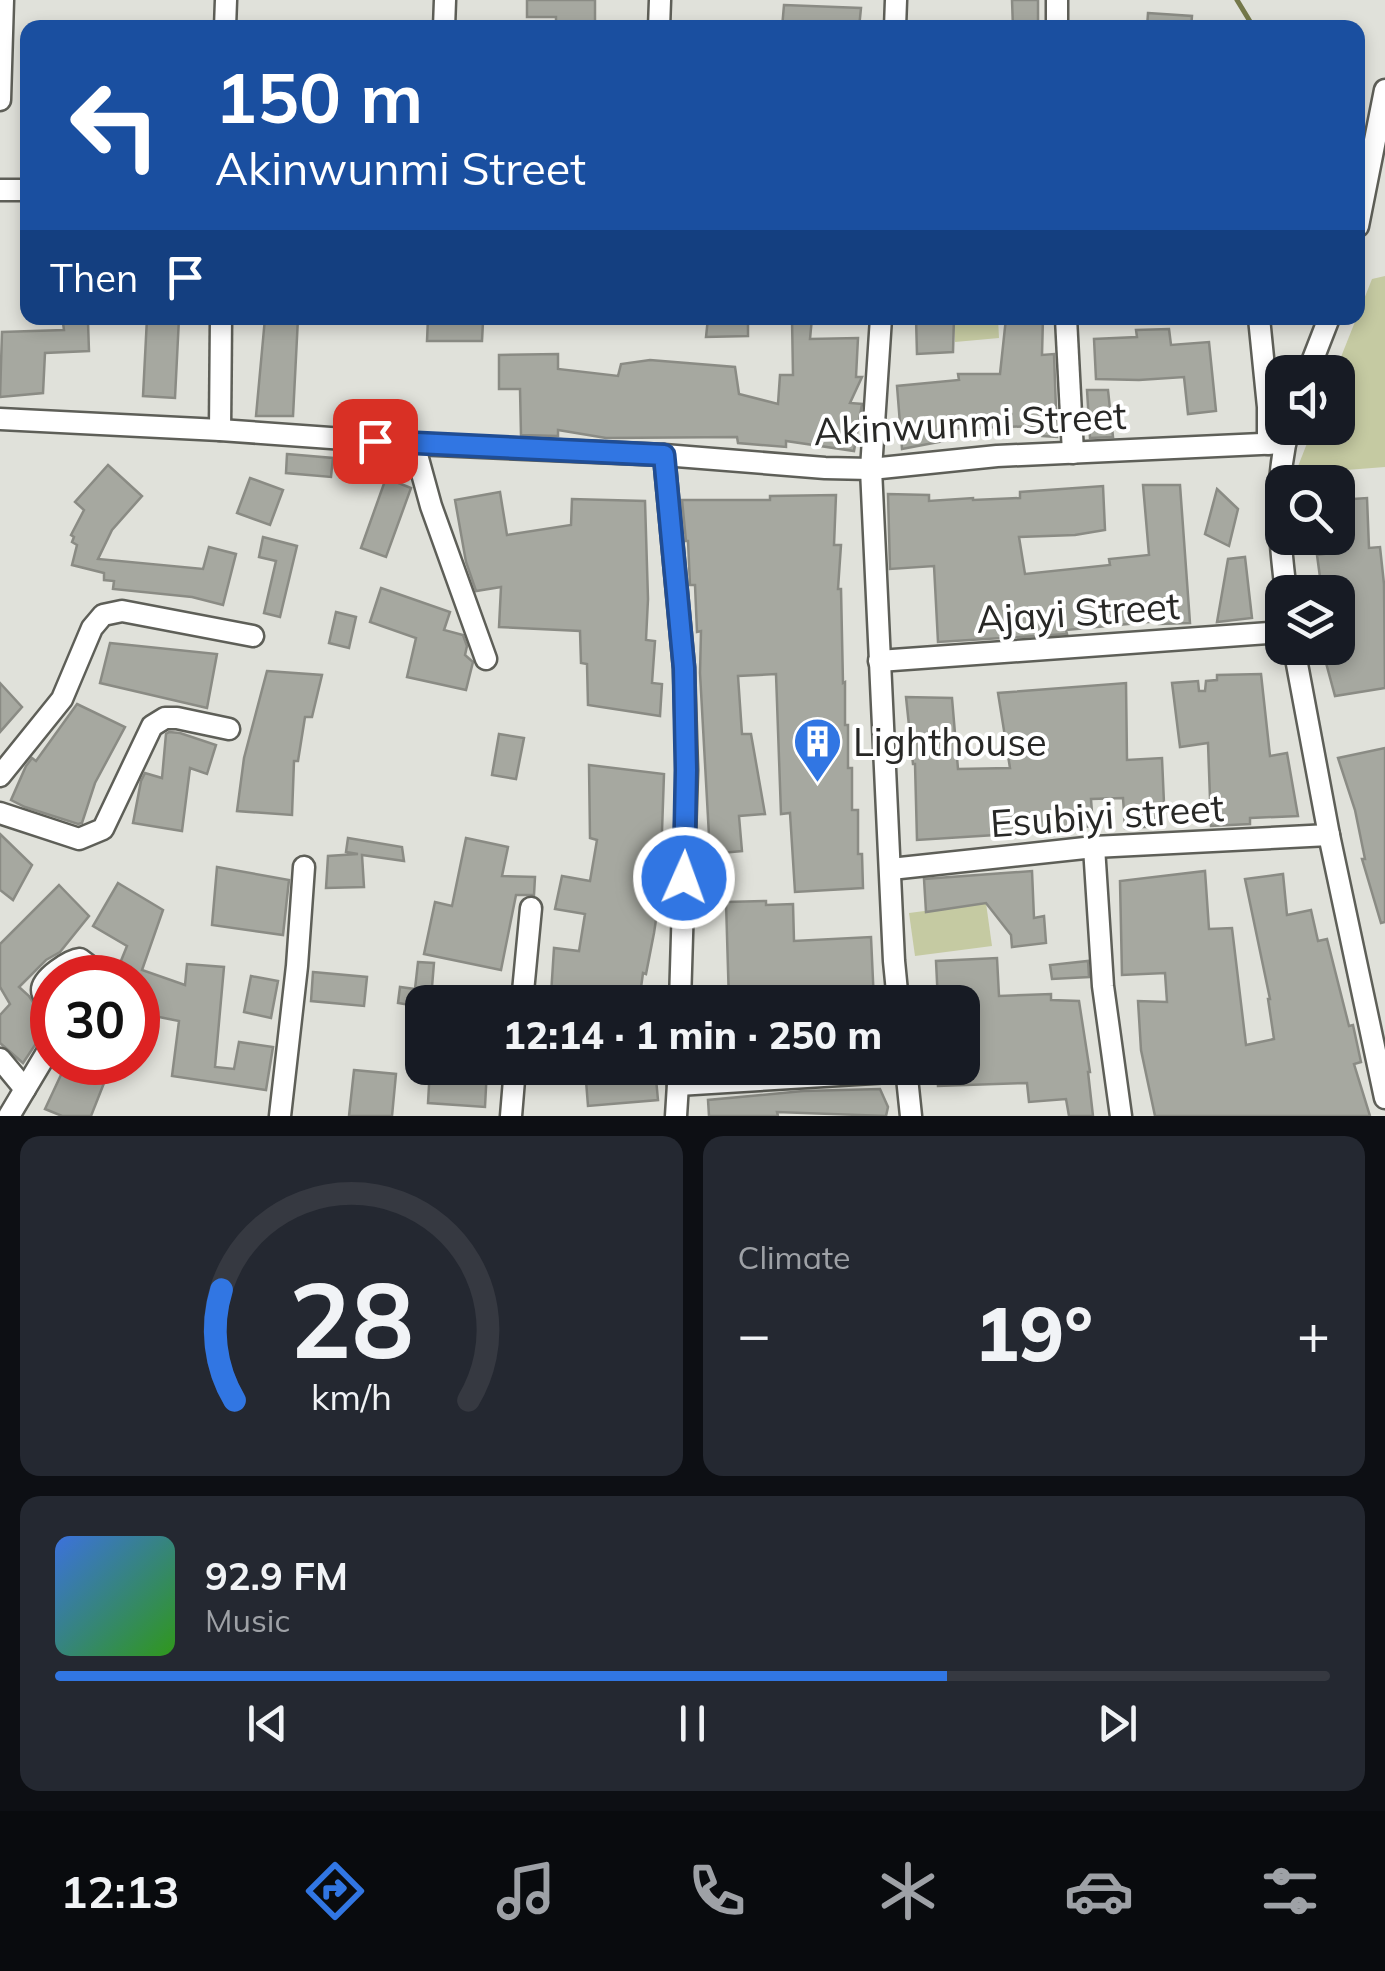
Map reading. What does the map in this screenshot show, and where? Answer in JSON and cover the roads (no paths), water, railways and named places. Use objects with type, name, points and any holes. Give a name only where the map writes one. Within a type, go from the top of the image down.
[{"type":"street","points":[[0,100],[3,0]]},
{"type":"street","points":[[1365,188],[1385,90]]},
{"type":"street","points":[[220,430],[221,325]]},
{"type":"street","points":[[880,325],[871,469],[896,985]]},
{"type":"street","points":[[1066,325],[1073,453]]},
{"type":"street","points":[[1260,325],[1265,377]]},
{"type":"street","points":[[1315,355],[1326,325]]},
{"type":"street","name":"Akinwunmi Street","points":[[0,419],[871,469],[997,456],[1265,439]]},
{"type":"street","points":[[414,444],[430,506],[486,658]]},
{"type":"street","points":[[1280,445],[1279,508],[1285,575]]},
{"type":"street","points":[[664,455],[684,668],[686,770],[680,985]]},
{"type":"street","points":[[0,776],[62,699],[92,628],[103,615],[122,610],[252,636]]},
{"type":"street","name":"Ajayi Street","points":[[880,662],[1265,633]]},
{"type":"street","points":[[1297,665],[1385,1098]]},
{"type":"street","points":[[0,812],[79,839],[89,837],[103,829],[152,726],[165,718],[177,718],[228,729]]},
{"type":"street","name":"Esubiyi street","points":[[891,869],[1094,847],[1329,835]]},
{"type":"street","points":[[1094,847],[1103,986],[1121,1116]]},
{"type":"street","points":[[280,1116],[304,867]]},
{"type":"street","points":[[524,985],[531,908]]},
{"type":"street","points":[[0,1059],[25,1088]]},
{"type":"street","points":[[8,1116],[30,1080]]},
{"type":"street","points":[[511,1116],[514,1085]]},
{"type":"street","points":[[676,1116],[678,1085]]},
{"type":"street","points":[[908,1085],[911,1116]]},
{"type":"waterway","points":[[1237,0],[1249,20]]},
{"type":"waterway","points":[[1365,134],[1372,136]]},
{"type":"place","name":"Lighthouse","points":[[818,784]]}]
